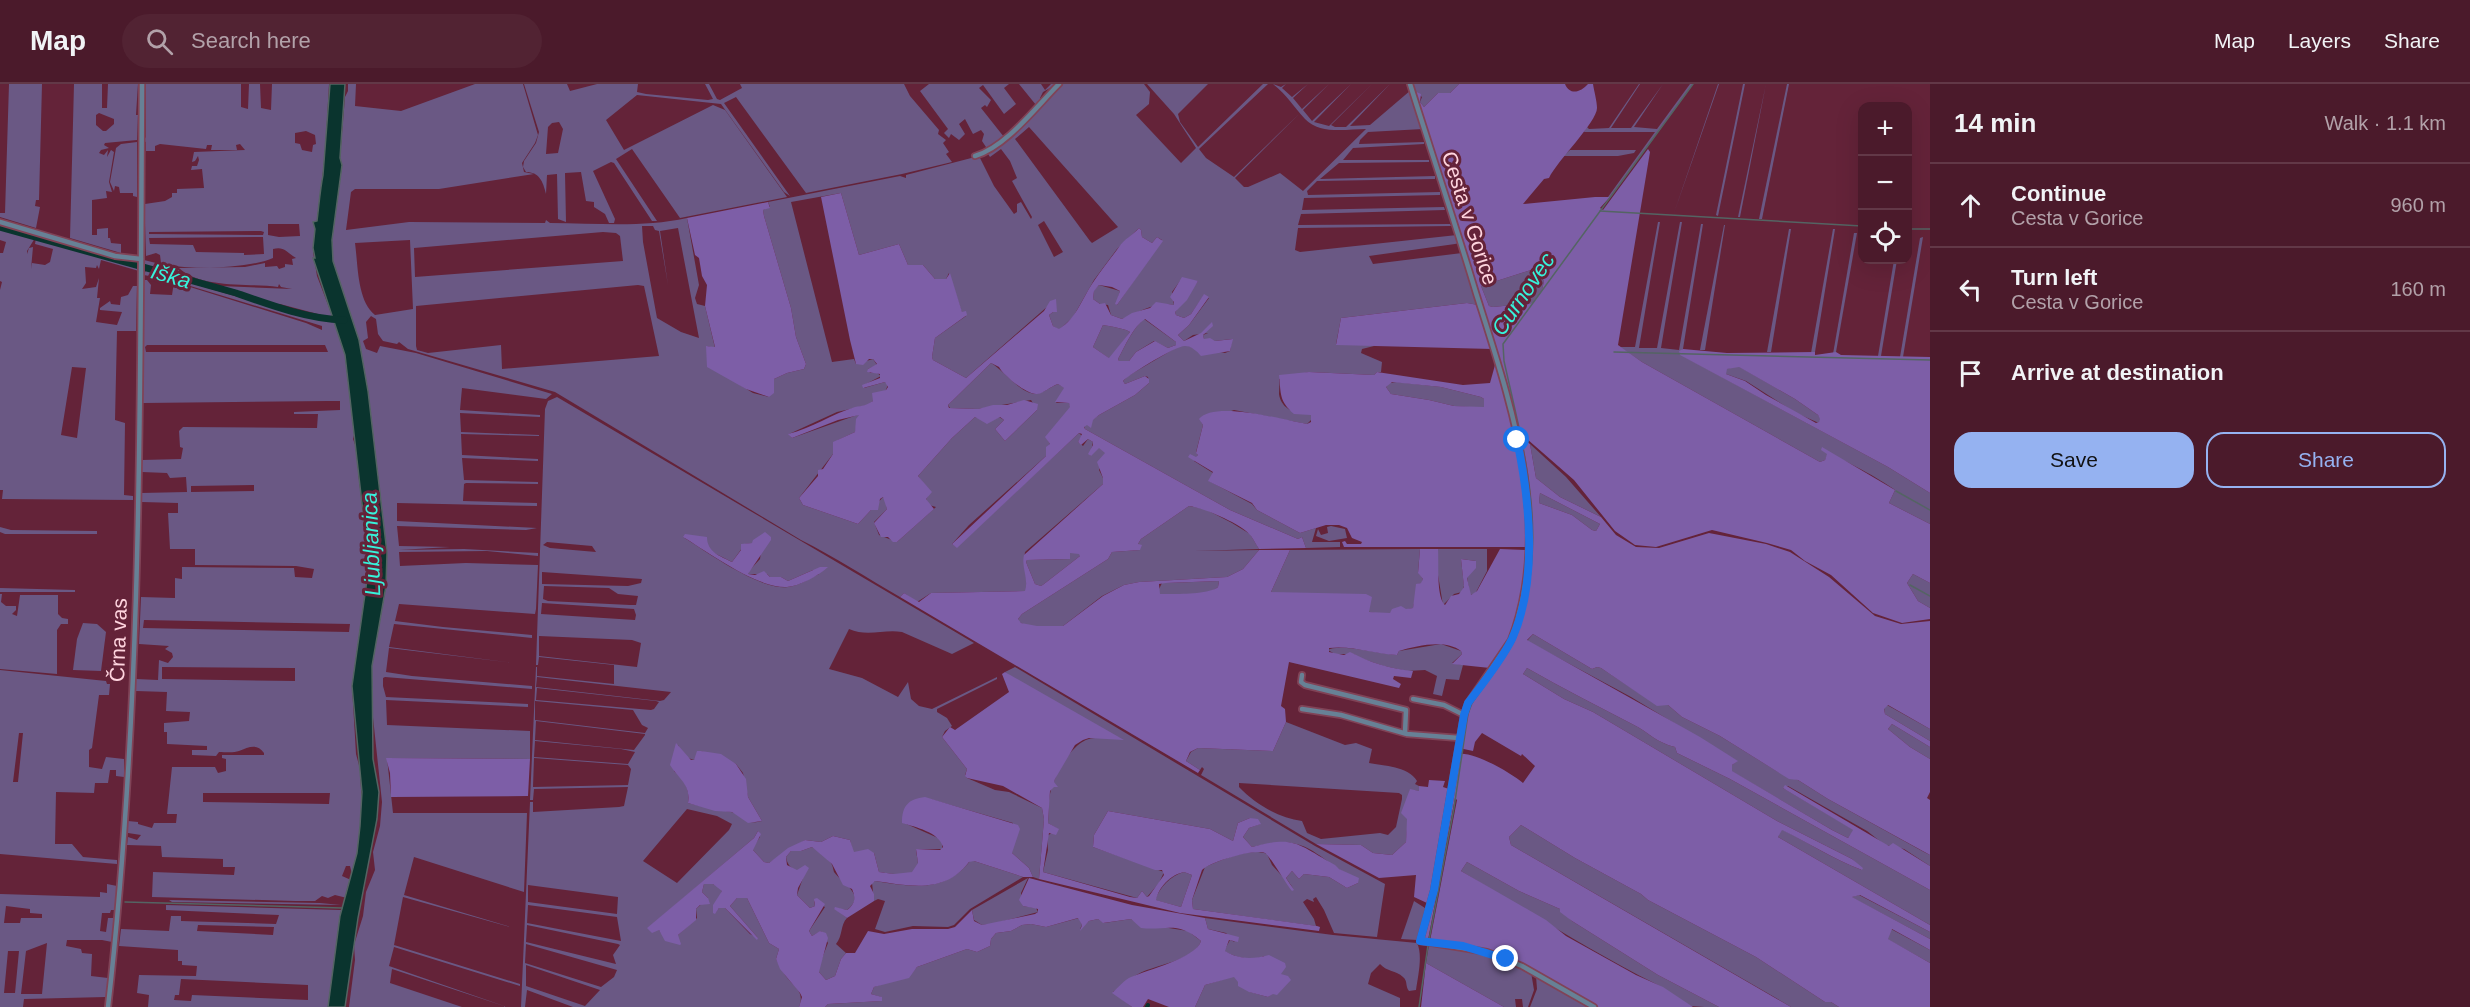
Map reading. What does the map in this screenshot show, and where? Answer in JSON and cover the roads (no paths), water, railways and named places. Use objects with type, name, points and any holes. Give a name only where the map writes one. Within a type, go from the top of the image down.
[{"type":"street","name":"Črna vas","points":[[108,1007],[121,888],[135,631],[142,84]]},
{"type":"street","points":[[975,156],[985,153],[1001,142],[1059,84]]},
{"type":"street","name":"Cesta v Gorice","points":[[1410,84],[1500,372],[1522,460],[1530,529],[1527,579],[1514,632],[1511,640],[1468,703],[1464,715],[1434,890],[1420,941],[1487,952],[1522,966],[1593,1007]]},
{"type":"street","points":[[0,222],[116,256],[141,261]]},
{"type":"street","points":[[1302,675],[1301,682],[1305,685],[1406,710],[1405,733]]},
{"type":"street","points":[[1413,699],[1444,705],[1464,715]]},
{"type":"street","points":[[1302,709],[1341,715],[1405,733],[1459,738]]},
{"type":"water","name":"Ljubljanica","points":[[330,84],[345,84],[340,158],[342,165],[332,240],[333,261],[359,340],[368,391],[387,553],[386,586],[372,666],[373,759],[379,792],[377,819],[358,918],[345,1007],[328,1007],[340,916],[357,853],[360,826],[362,792],[352,686],[367,580],[367,547],[345,355],[313,258],[315,258],[313,248],[315,229],[313,222],[317,221],[323,175]]},
{"type":"waterway","name":"Curnovec","points":[[1429,940],[1454,808],[1468,714],[1472,703],[1515,639],[1530,577],[1533,546],[1529,484],[1504,361],[1503,344],[1693,84]]},
{"type":"waterway","points":[[1600,211],[1858,226]]},
{"type":"waterway","name":"Iška","points":[[0,227],[236,293],[289,311],[344,320]]},
{"type":"waterway","points":[[1912,229],[1930,229]]},
{"type":"waterway","points":[[1614,352],[1930,360]]},
{"type":"waterway","points":[[1896,491],[1930,510]]},
{"type":"waterway","points":[[1910,585],[1930,596]]},
{"type":"waterway","points":[[125,902],[342,908]]},
{"type":"waterway","name":"Curnovec","points":[[1419,1007],[1428,945]]}]
